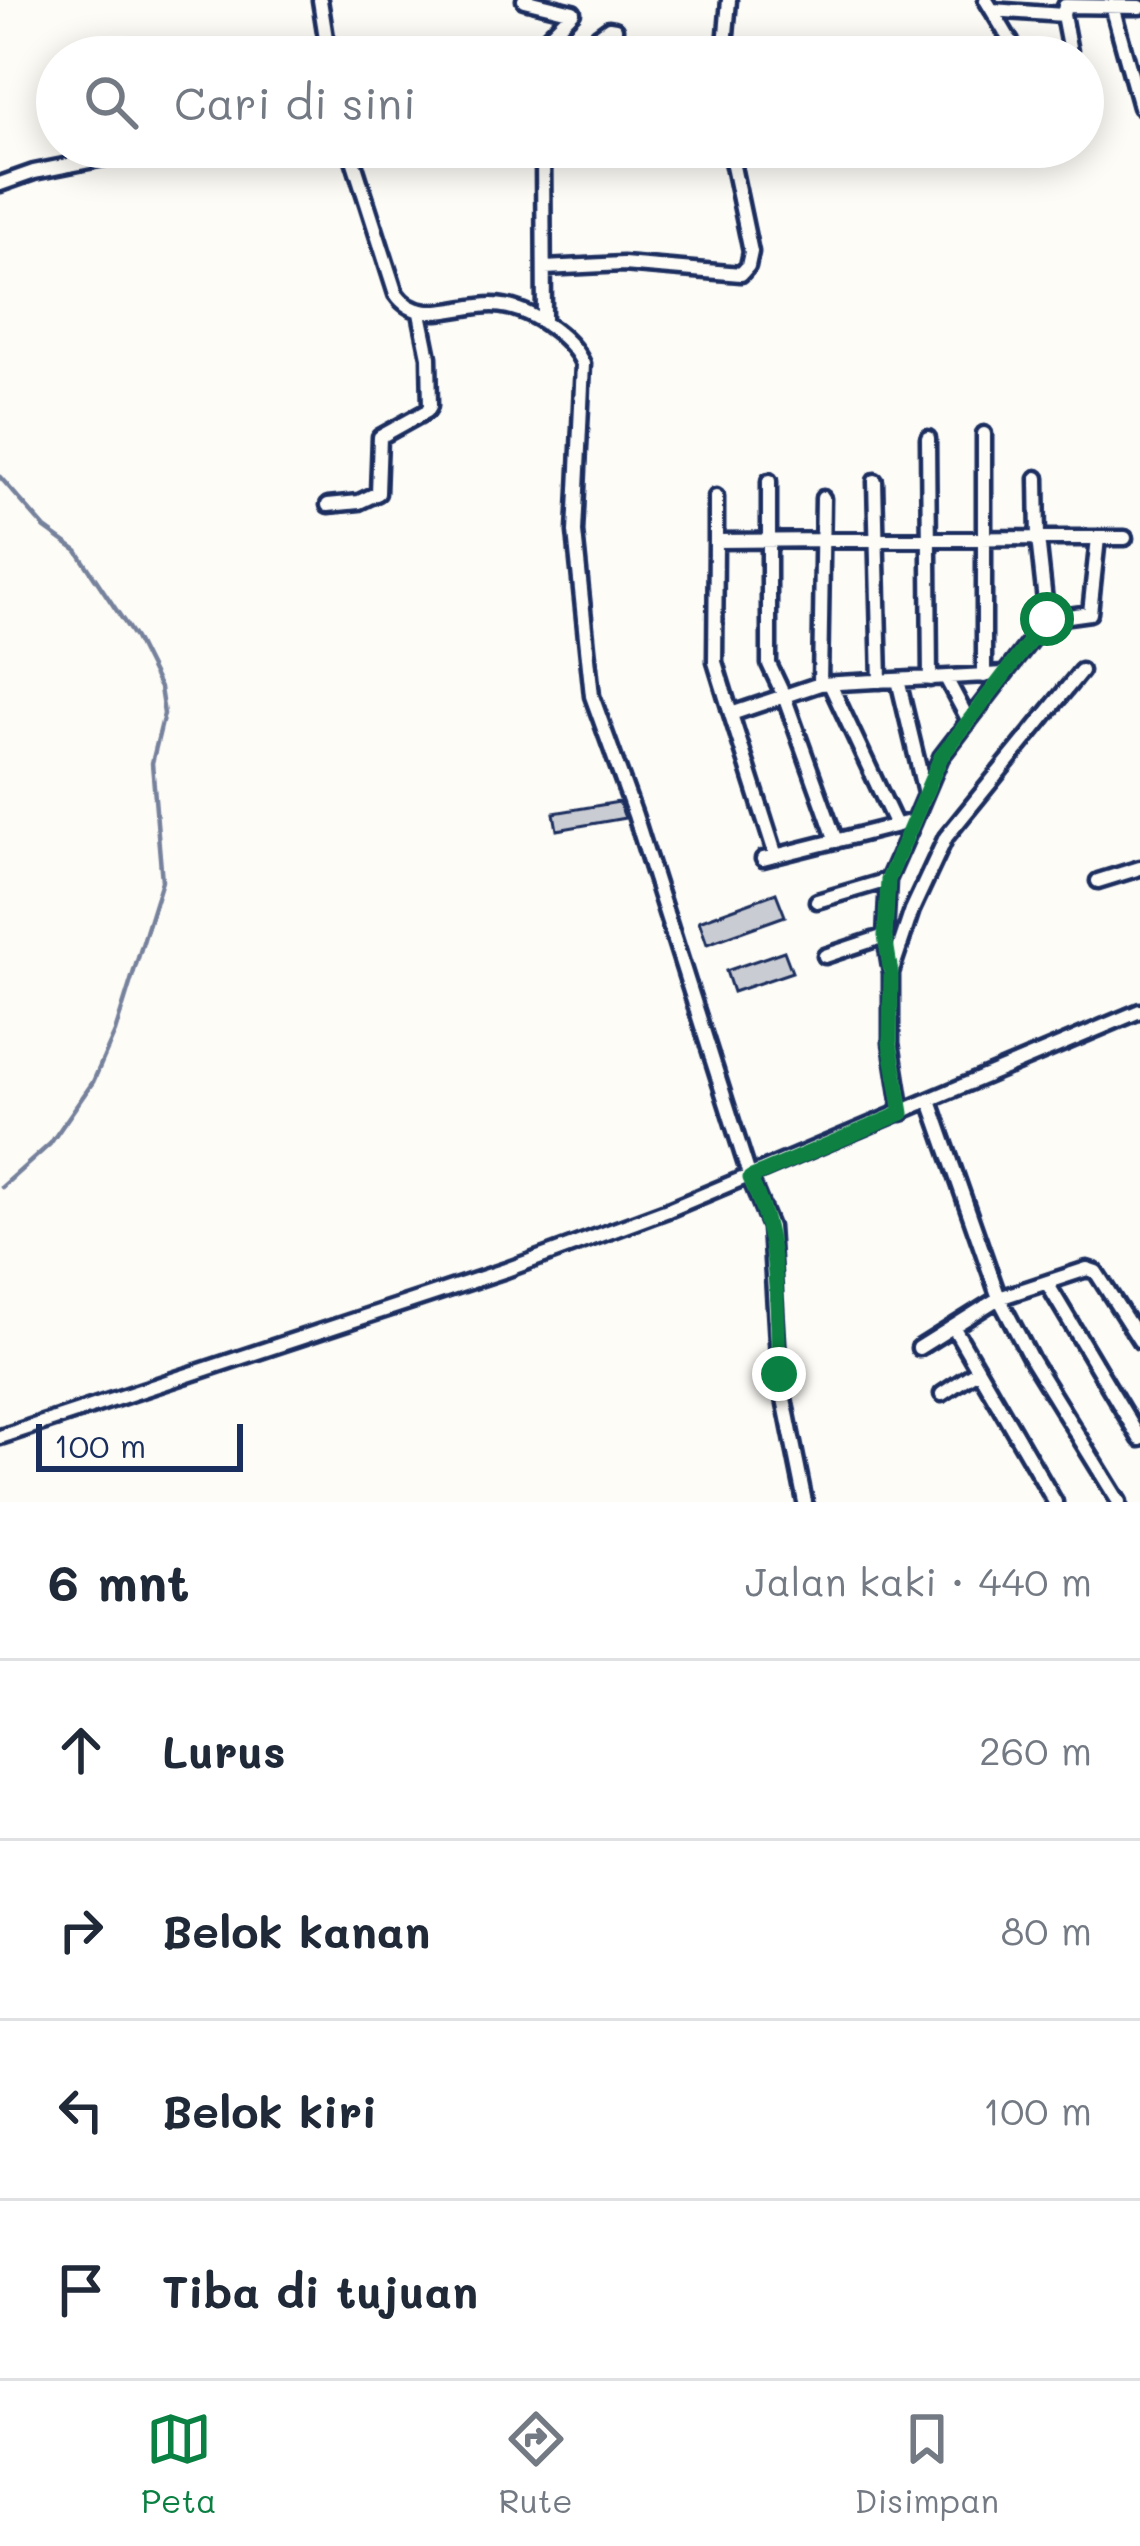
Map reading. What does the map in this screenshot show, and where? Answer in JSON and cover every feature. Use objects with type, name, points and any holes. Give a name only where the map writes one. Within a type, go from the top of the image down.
[{"type":"street","points":[[320,0],[326,36]]},
{"type":"street","points":[[524,0],[573,12],[549,36]]},
{"type":"street","points":[[726,36],[729,0]]},
{"type":"street","points":[[989,5],[1140,7]]},
{"type":"street","points":[[989,5],[1007,36]]},
{"type":"street","points":[[1112,6],[1140,106]]},
{"type":"street","points":[[598,36],[615,29]]},
{"type":"street","points":[[0,184],[54,168]]},
{"type":"street","points":[[357,168],[396,294],[405,306],[420,313],[496,304],[544,323],[578,351],[583,364],[575,532],[592,696],[770,1227],[779,1374],[806,1502]]},
{"type":"street","points":[[543,168],[544,323]]},
{"type":"street","points":[[545,268],[623,264],[741,274],[751,252],[733,168]]},
{"type":"street","points":[[328,505],[359,502],[378,494],[380,437],[430,406],[429,357],[420,313]]},
{"type":"street","points":[[983,434],[985,676]]},
{"type":"street","points":[[928,438],[930,679]]},
{"type":"street","points":[[1037,478],[1047,619]]},
{"type":"street","points":[[769,481],[769,664],[836,841]]},
{"type":"street","points":[[875,481],[880,681]]},
{"type":"street","points":[[716,497],[715,662],[769,858],[914,821]]},
{"type":"street","points":[[823,498],[825,684],[896,825]]},
{"type":"street","points":[[902,1113],[890,1043],[891,973],[885,936],[888,880],[941,757],[1047,619],[1090,613],[1097,538]]},
{"type":"street","points":[[716,541],[1125,538]]},
{"type":"street","points":[[891,973],[912,910],[946,837],[1081,671]]},
{"type":"street","points":[[731,714],[825,684],[1004,674]]},
{"type":"street","points":[[946,678],[969,721]]},
{"type":"street","points":[[898,680],[925,794]]},
{"type":"street","points":[[721,682],[731,714]]},
{"type":"street","points":[[1098,881],[1140,868]]},
{"type":"street","points":[[817,902],[888,880]]},
{"type":"street","points":[[825,956],[885,936]]},
{"type":"street","points":[[0,1437],[506,1270],[750,1178],[1140,1011]]},
{"type":"street","points":[[931,1101],[999,1298],[1030,1359],[1119,1502]]},
{"type":"street","points":[[919,1348],[999,1298],[1091,1269],[1140,1340]]},
{"type":"street","points":[[1046,1283],[1140,1438]]},
{"type":"street","points":[[954,1328],[1054,1502]]},
{"type":"street","points":[[942,1394],[977,1371]]},
{"type":"building","points":[[619,802],[625,818],[557,830],[554,813]]},
{"type":"building","points":[[776,893],[785,916],[707,944],[699,921]]},
{"type":"building","points":[[784,951],[792,972],[733,992],[726,971]]},
{"type":"waterway","points":[[0,477],[45,528],[77,551],[135,638],[160,688],[164,714],[152,763],[162,881],[115,1032],[93,1082],[50,1144],[2,1187]]},
{"type":"route","points":[[779,1374],[774,1248],[763,1204],[750,1178],[902,1113],[890,1043],[891,973],[885,936],[888,880],[941,757],[1047,619]]}]
